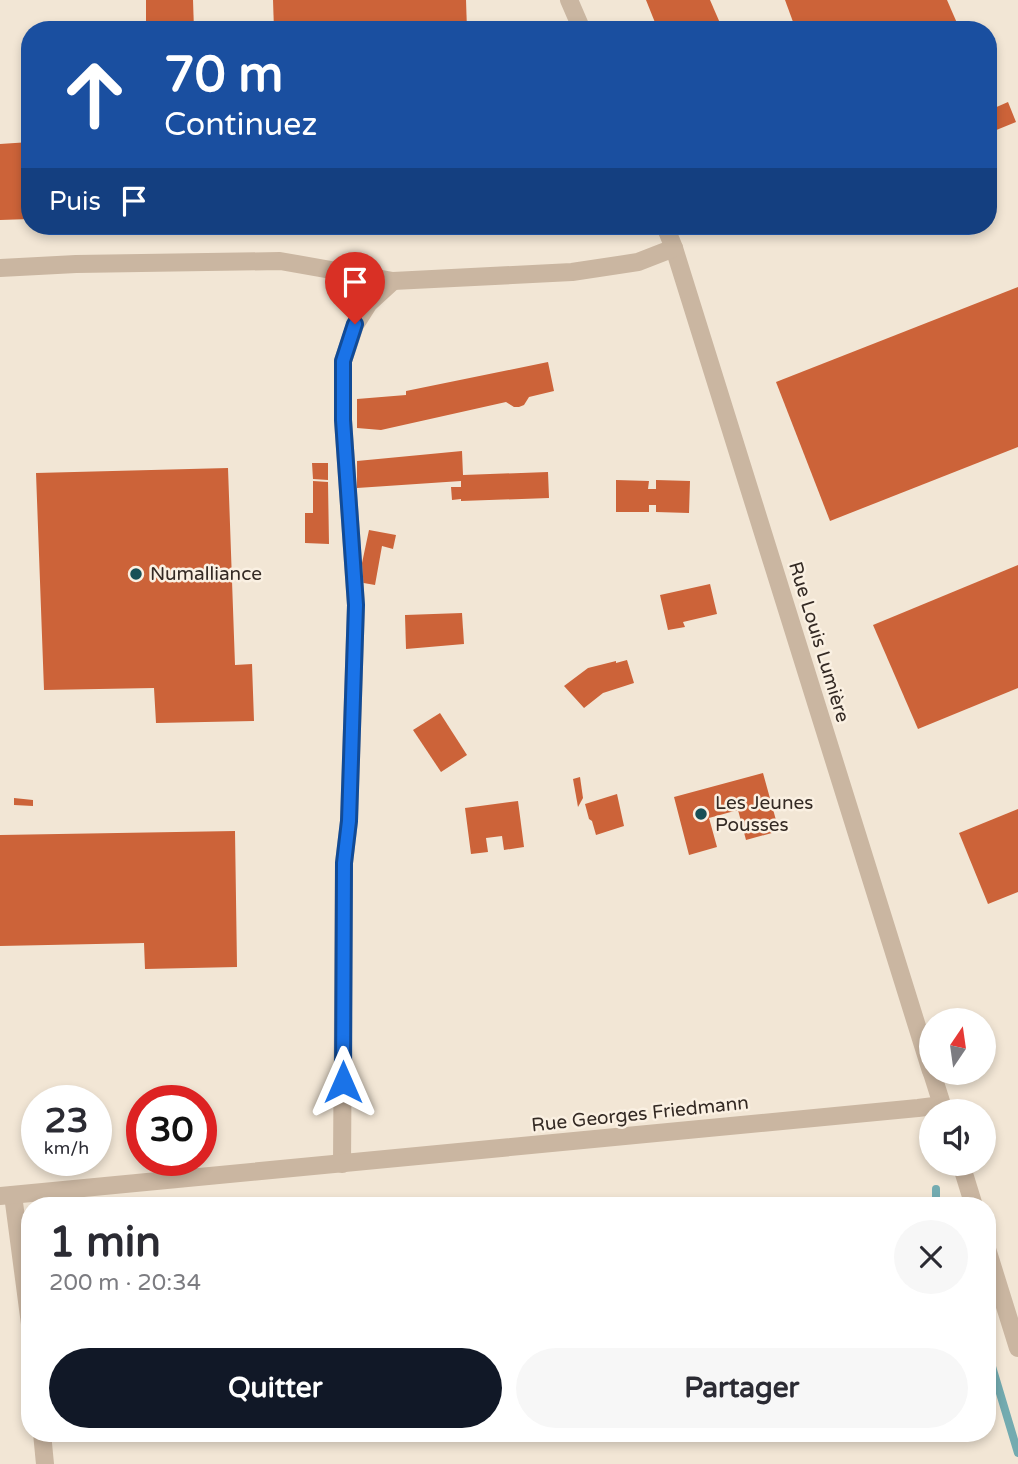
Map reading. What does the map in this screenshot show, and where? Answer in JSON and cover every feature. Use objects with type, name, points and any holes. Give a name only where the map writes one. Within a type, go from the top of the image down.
[{"type":"street","points":[[569,0],[578,21]]},
{"type":"street","name":"Rue Louis Lumière","points":[[669,235],[919,1034]]},
{"type":"street","points":[[0,268],[280,261],[393,281],[572,272],[638,262],[674,248]]},
{"type":"street","points":[[342,1164],[344,863],[349,821],[356,605],[343,420],[343,361],[355,324],[369,303],[393,281]]},
{"type":"street","name":"Rue Georges Friedmann","points":[[7,1195],[919,1108]]},
{"type":"street","points":[[965,1176],[971,1197]]},
{"type":"street","points":[[7,1195],[21,1274]]},
{"type":"street","points":[[996,1278],[1018,1348]]},
{"type":"street","points":[[43,1442],[45,1464]]},
{"type":"building","points":[[146,0],[193,0],[194,21],[146,21]]},
{"type":"building","points":[[273,0],[466,0],[467,21],[274,21]]},
{"type":"building","points":[[646,0],[710,0],[719,21],[654,21]]},
{"type":"building","points":[[785,0],[947,0],[956,21],[793,21]]},
{"type":"building","points":[[1008,102],[1016,122],[997,130],[997,107]]},
{"type":"building","points":[[21,143],[21,219],[0,220],[0,144]]},
{"type":"building","points":[[1018,287],[1018,447],[830,521],[776,382]]},
{"type":"building","points":[[548,362],[554,391],[529,397],[524,405],[519,407],[506,402],[381,430],[357,428],[357,399],[406,395],[406,391]]},
{"type":"building","points":[[462,451],[463,475],[548,472],[549,498],[452,500],[451,487],[461,487],[461,481],[357,488],[357,461]]},
{"type":"building","points":[[312,463],[328,463],[328,480],[313,479]]},
{"type":"building","name":"Numalliance","points":[[228,468],[235,665],[252,664],[254,721],[156,723],[154,688],[44,690],[36,473]]},
{"type":"building","points":[[616,480],[649,481],[648,489],[656,489],[656,480],[690,481],[689,513],[656,512],[656,505],[649,505],[649,512],[616,512]]},
{"type":"building","points":[[313,481],[328,482],[329,544],[305,543],[305,513],[313,513]]},
{"type":"building","points":[[369,530],[396,535],[393,549],[382,546],[375,585],[358,582]]},
{"type":"building","points":[[1018,565],[1018,688],[918,729],[873,625]]},
{"type":"building","points":[[710,584],[717,614],[683,622],[685,627],[668,630],[660,595]]},
{"type":"building","points":[[462,613],[464,644],[406,649],[405,615]]},
{"type":"building","points":[[627,660],[634,683],[603,693],[584,708],[564,686],[588,668]]},
{"type":"building","points":[[440,713],[467,755],[441,772],[413,730]]},
{"type":"building","name":"Les Jeunes Pousses","points":[[763,773],[779,831],[746,840],[738,810],[709,818],[717,847],[689,855],[674,797]]},
{"type":"building","points":[[580,777],[583,798],[578,807],[573,779]]},
{"type":"building","points":[[617,794],[624,826],[596,835],[585,804]]},
{"type":"building","points":[[14,798],[33,800],[33,806],[14,805]]},
{"type":"building","points":[[518,801],[524,847],[504,850],[502,836],[486,838],[488,852],[471,854],[465,808]]},
{"type":"building","points":[[1018,809],[1018,892],[988,904],[959,833]]},
{"type":"building","points":[[235,831],[237,967],[145,969],[144,943],[0,946],[0,835]]},
{"type":"waterway","points":[[936,1189],[936,1197]]},
{"type":"waterway","points":[[996,1380],[1018,1453]]},
{"type":"place","name":"Numalliance","points":[[136,574]]},
{"type":"place","name":"Les Jeunes Pousses","points":[[701,814]]},
{"type":"route","points":[[343,1082],[344,863],[349,821],[356,605],[343,420],[343,361],[355,324]]}]
